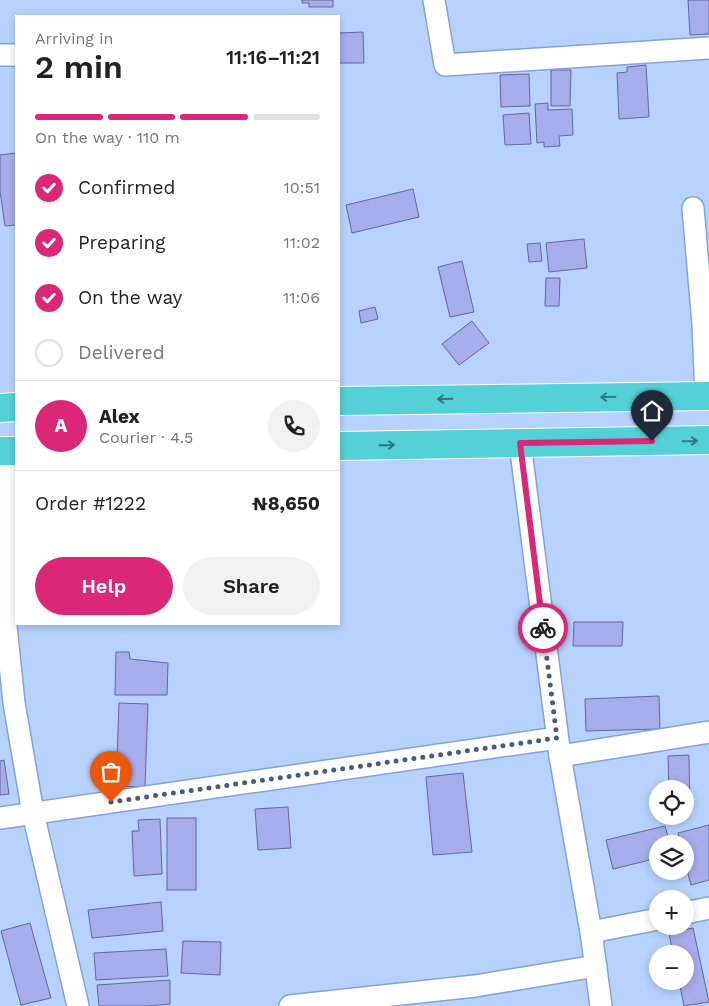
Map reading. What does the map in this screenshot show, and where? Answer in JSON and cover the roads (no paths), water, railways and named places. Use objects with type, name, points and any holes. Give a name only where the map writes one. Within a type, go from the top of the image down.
[{"type":"highway","points":[[340,402],[708,396]]},
{"type":"highway","points":[[0,408],[15,408]]},
{"type":"highway","points":[[340,446],[709,440]]},
{"type":"street","points":[[434,0],[444,65],[709,48]]},
{"type":"street","points":[[0,55],[15,55]]},
{"type":"street","points":[[694,208],[703,240],[708,396]]},
{"type":"street","points":[[520,443],[558,747],[591,932],[601,1006]]},
{"type":"street","points":[[8,451],[5,558],[6,626],[14,703],[33,813],[78,1006]]},
{"type":"street","points":[[0,818],[558,747],[709,732]]},
{"type":"street","points":[[694,911],[709,908]]},
{"type":"street","points":[[591,932],[649,921]]},
{"type":"street","points":[[290,1006],[475,986],[596,966]]}]
